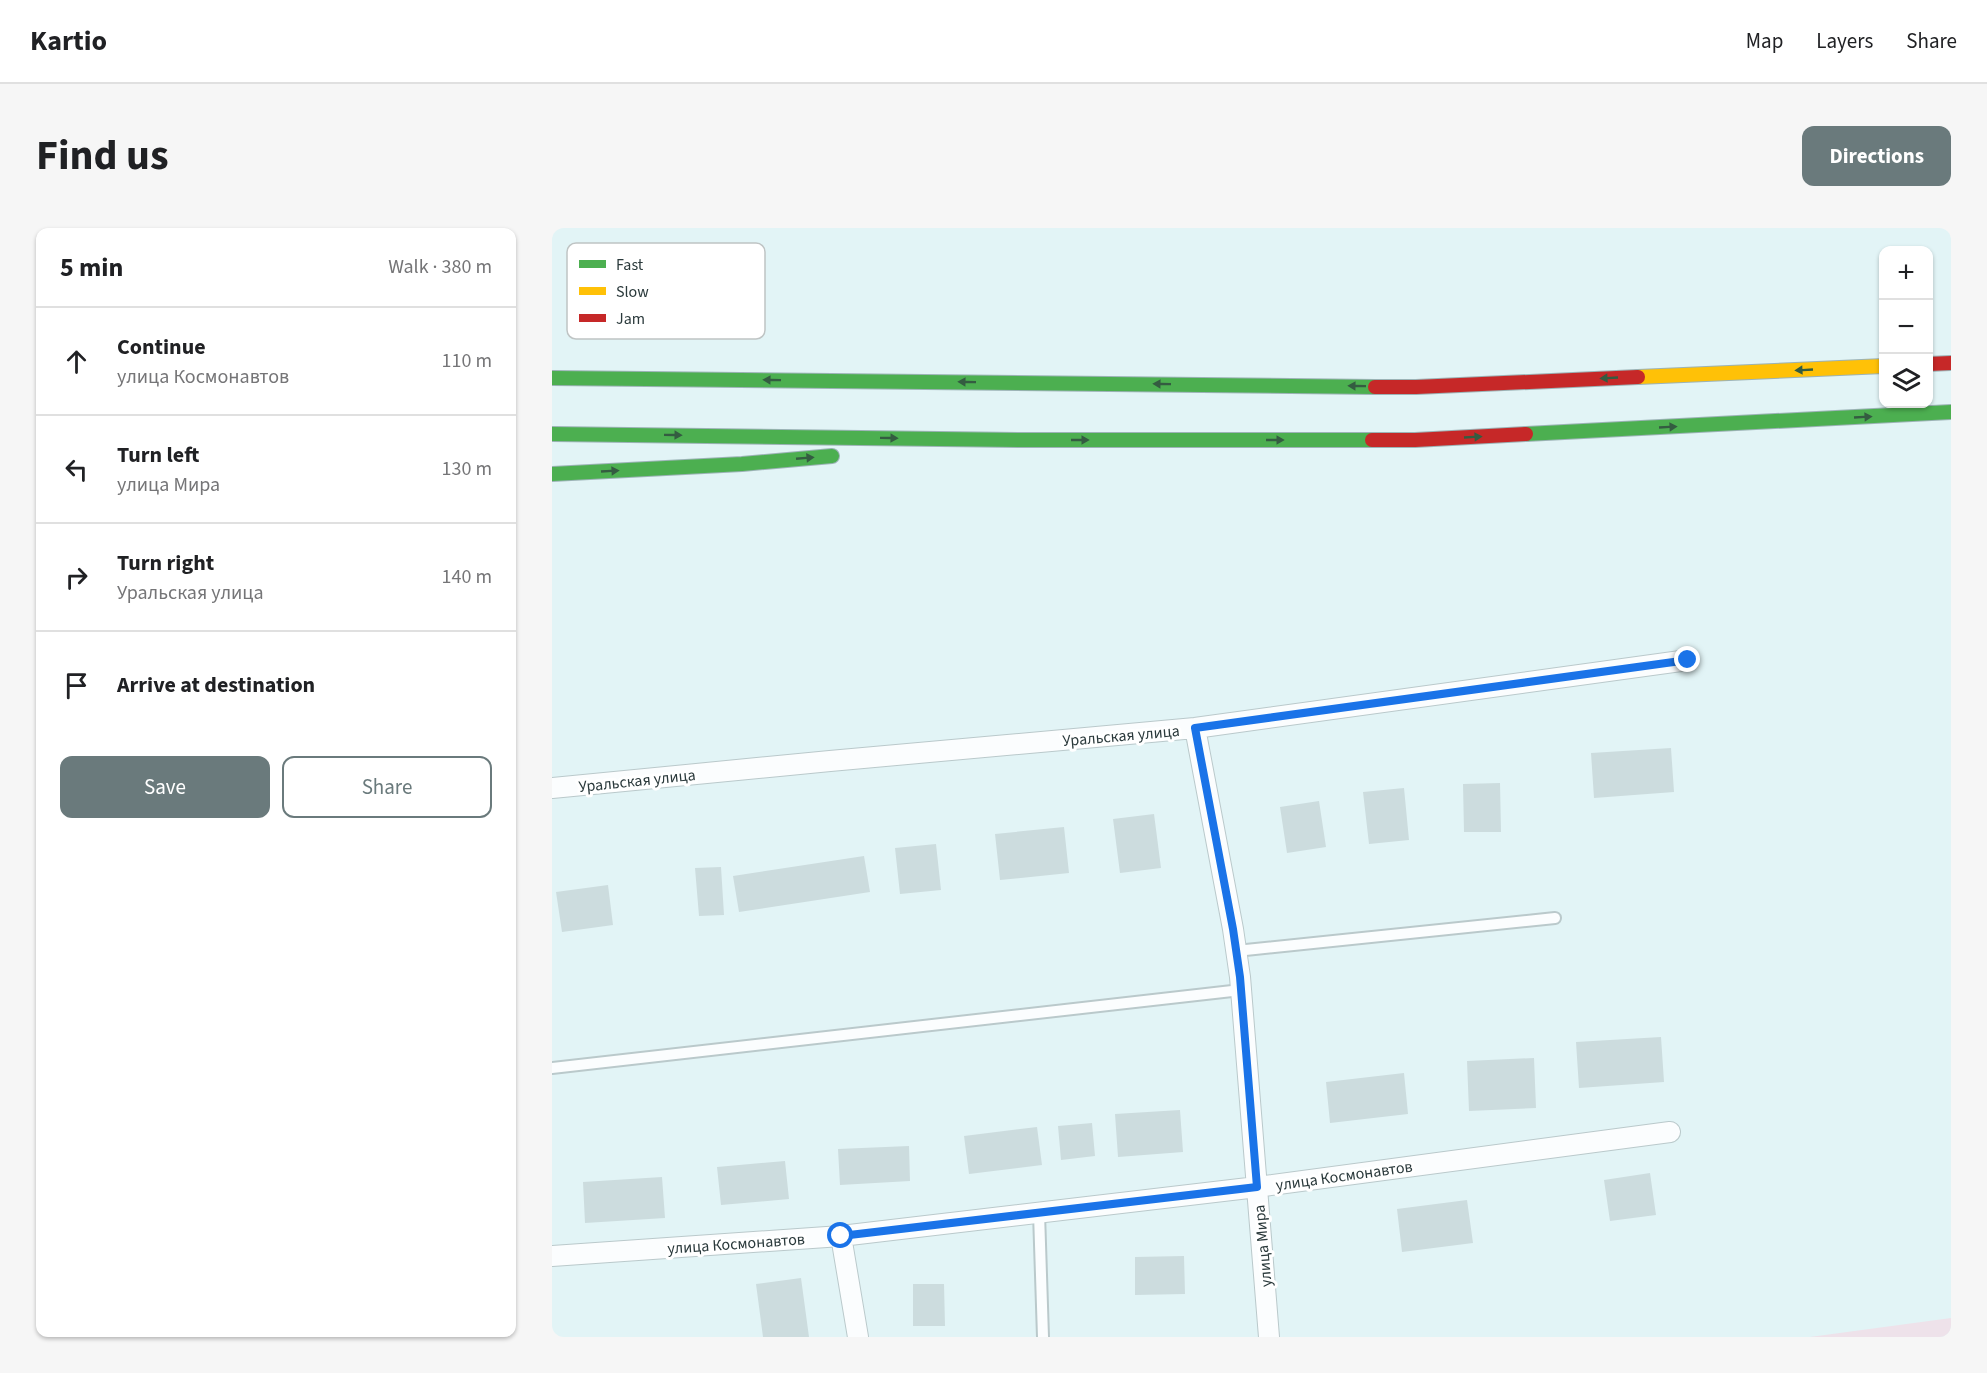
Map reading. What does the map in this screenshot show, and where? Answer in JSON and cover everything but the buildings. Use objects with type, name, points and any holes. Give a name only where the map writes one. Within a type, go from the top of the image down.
[{"type":"highway","points":[[1933,364],[1951,363]]},
{"type":"highway","points":[[552,378],[1416,387],[1879,366]]},
{"type":"highway","points":[[552,434],[1022,440],[1415,440],[1951,412]]},
{"type":"highway","points":[[882,452],[1022,440]]},
{"type":"highway","points":[[552,474],[742,464],[847,455]]},
{"type":"street","name":"Уральская улица","points":[[552,788],[830,760],[1195,728],[1688,660]]},
{"type":"street","name":"улица Мира","points":[[1195,728],[1236,951],[1241,990],[1269,1337]]},
{"type":"street","name":"улица Космонавтов","points":[[552,1256],[841,1236],[1257,1187],[1670,1132]]},
{"type":"street","points":[[841,1236],[858,1337]]},
{"type":"lane","points":[[1236,951],[1555,918]]},
{"type":"lane","points":[[552,1068],[1241,990]]},
{"type":"lane","points":[[1039,1213],[1043,1337]]},
{"type":"shaded area","points":[[1951,1318],[1951,1337],[1810,1337]]},
{"type":"traffic: fast","points":[[552,378],[1375,387]]},
{"type":"traffic: fast","points":[[1526,434],[1951,412]]},
{"type":"traffic: fast","points":[[552,434],[1022,440],[1372,440]]},
{"type":"traffic: fast","points":[[552,474],[742,464],[832,456]]},
{"type":"traffic: slow","points":[[1638,377],[1879,366]]},
{"type":"traffic: jam","points":[[1933,364],[1951,363]]},
{"type":"traffic: jam","points":[[1375,387],[1638,377]]},
{"type":"traffic: jam","points":[[1372,440],[1526,434]]},
{"type":"route","points":[[841,1236],[1257,1187],[1240,977],[1195,728],[1688,660]]}]
